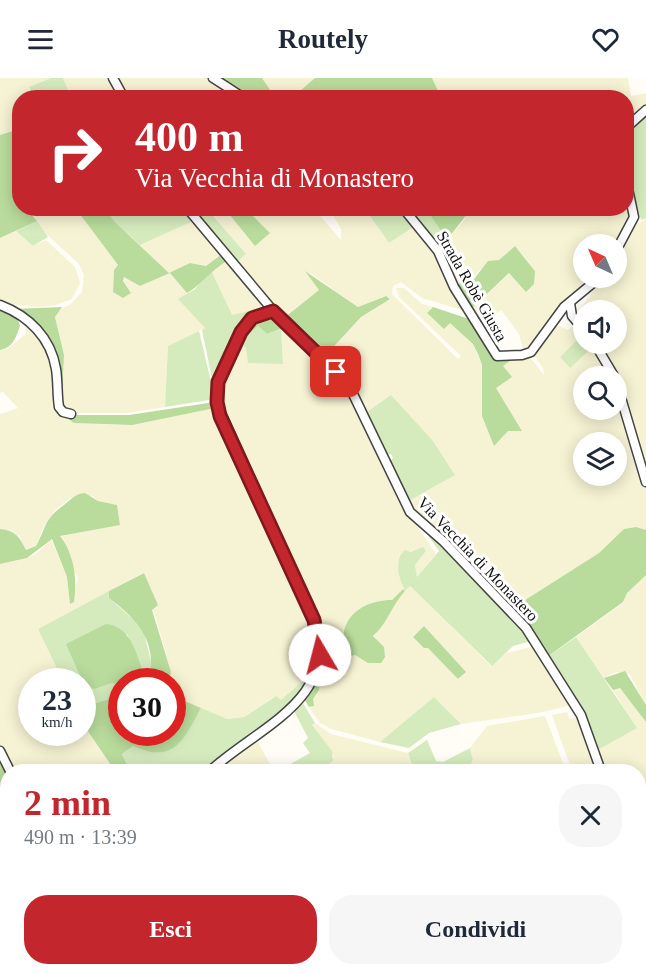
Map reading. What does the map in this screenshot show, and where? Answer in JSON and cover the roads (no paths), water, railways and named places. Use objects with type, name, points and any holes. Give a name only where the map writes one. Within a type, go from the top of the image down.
[{"type":"street","points":[[213,78],[232,90]]},
{"type":"street","points":[[634,121],[646,110]]},
{"type":"street","name":"Via Vecchia di Monastero","points":[[194,216],[273,311],[324,359],[355,397],[410,512],[443,541],[529,634],[581,715],[598,764]]},
{"type":"street","name":"Strada Robè Giusta","points":[[410,216],[438,251],[450,280],[496,355],[513,356],[531,352],[570,303],[587,288]]},
{"type":"street","points":[[625,234],[634,216]]},
{"type":"street","points":[[570,303],[573,317]]},
{"type":"street","points":[[0,305],[28,321],[46,340],[56,367],[59,407],[65,413],[71,414]]},
{"type":"street","points":[[219,764],[258,735],[301,697],[312,684],[320,661],[320,643],[314,620],[220,416],[217,402],[219,381],[243,328],[252,318],[273,311]]},
{"type":"street","points":[[627,418],[646,482]]}]
